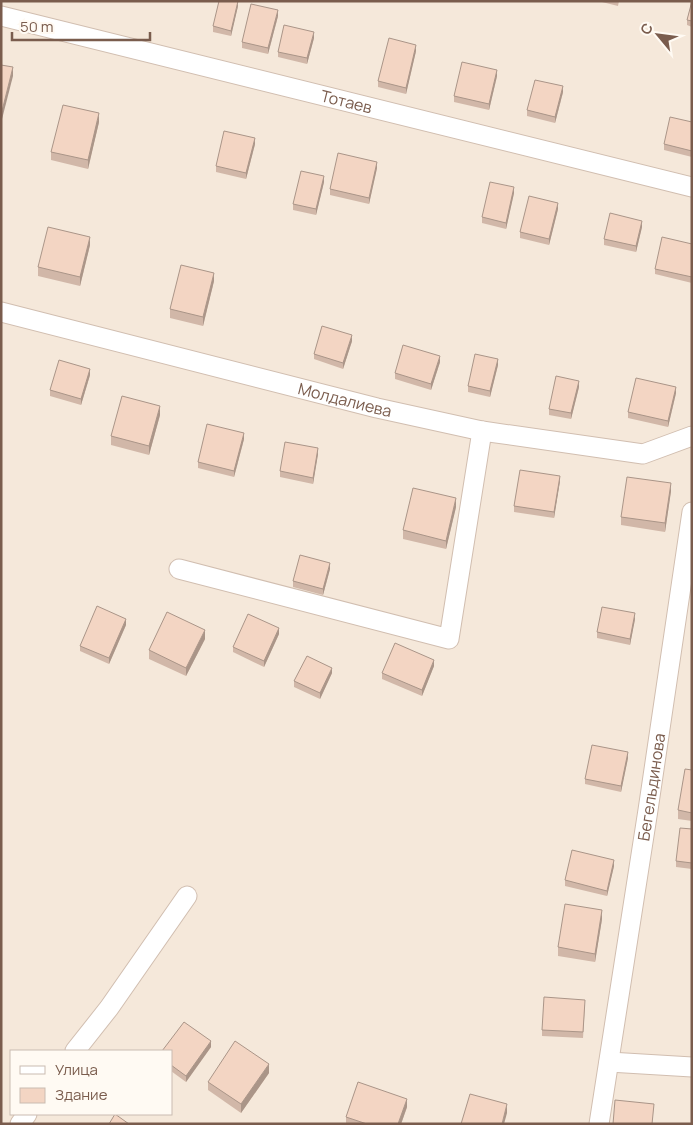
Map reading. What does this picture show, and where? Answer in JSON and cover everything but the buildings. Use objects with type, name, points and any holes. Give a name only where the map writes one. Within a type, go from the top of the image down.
[{"type":"street","name":"Тотаев","points":[[1,16],[692,187]]},
{"type":"street","name":"Молдалиева","points":[[1,312],[368,406],[482,431],[643,454],[692,436]]},
{"type":"street","points":[[179,569],[449,639],[482,431]]},
{"type":"street","name":"Бегельдинова","points":[[599,1124],[692,512]]},
{"type":"street","points":[[76,1050],[109,1008],[187,896]]},
{"type":"street","points":[[609,1062],[692,1067]]},
{"type":"shaded area","points":[[1,1],[692,1],[692,1124],[1,1124]]}]
